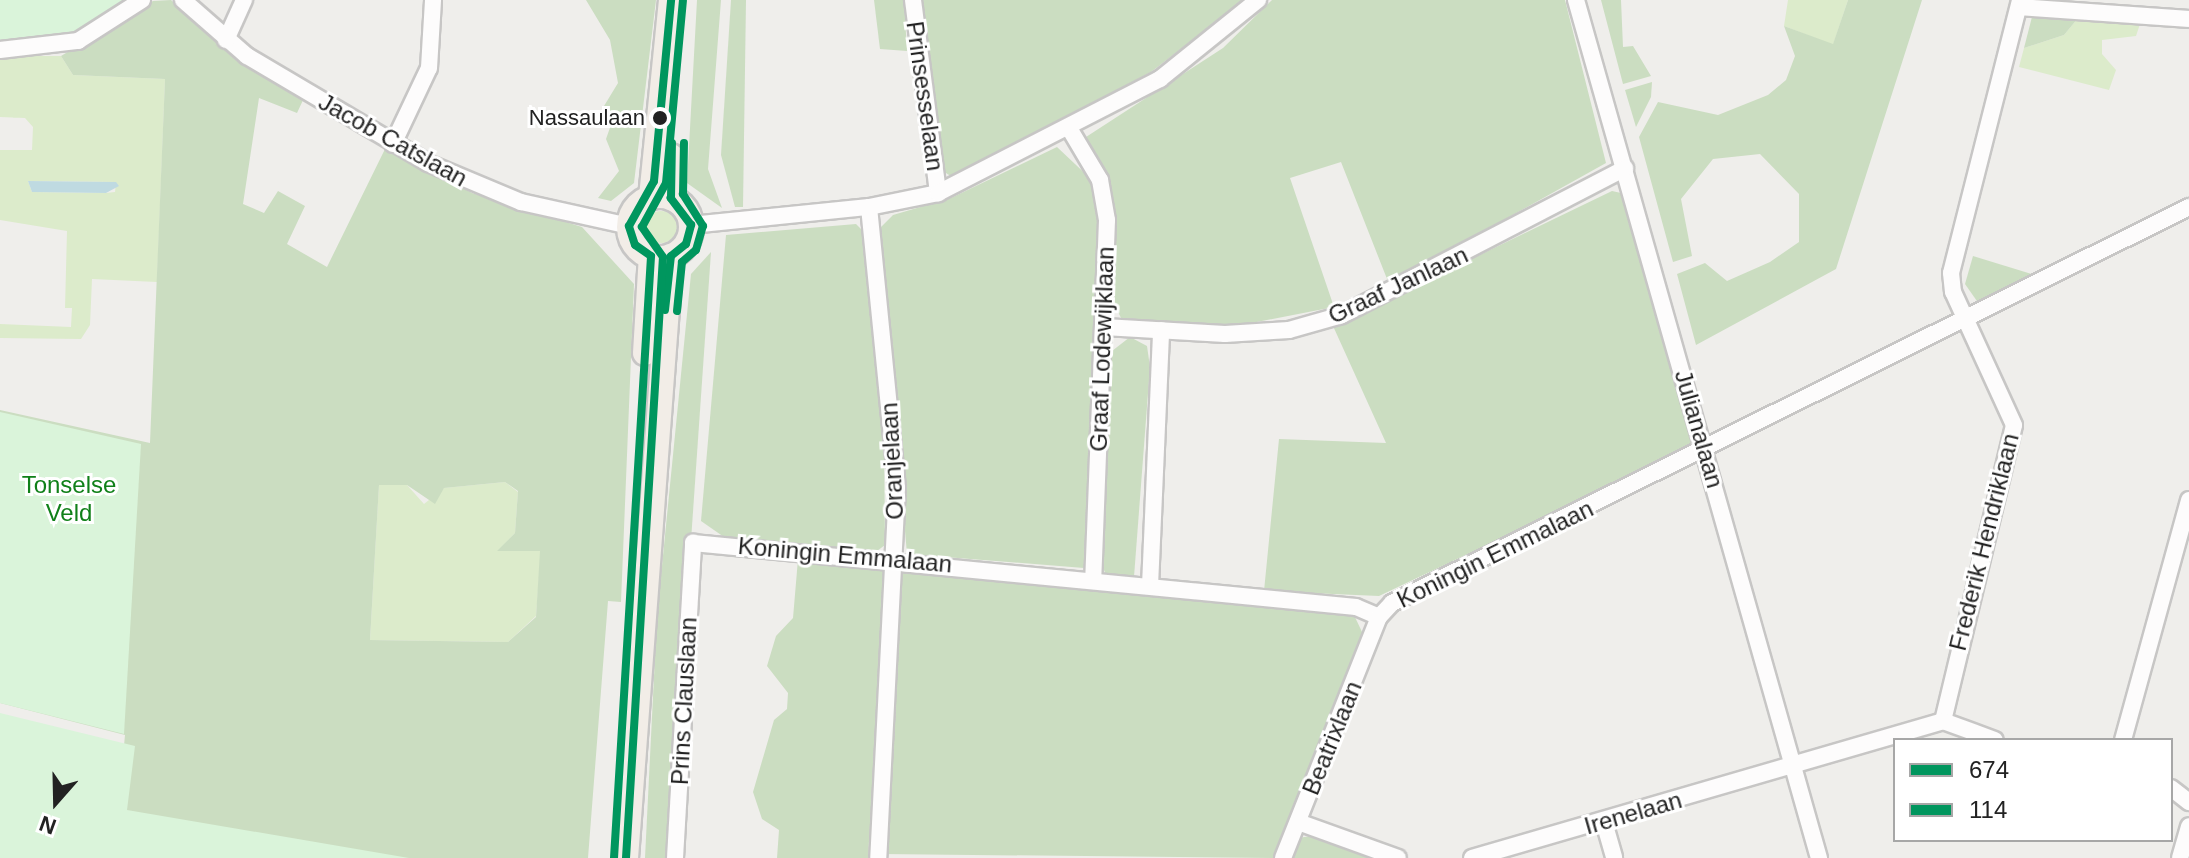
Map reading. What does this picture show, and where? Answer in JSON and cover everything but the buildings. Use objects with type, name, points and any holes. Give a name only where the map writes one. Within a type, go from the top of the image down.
[{"type":"main road","points":[[661,198],[671,0]]},
{"type":"main road","points":[[661,198],[691,225],[686,244],[661,256],[635,245],[629,226],[661,198],[682,0]]},
{"type":"main road","points":[[614,858],[661,256]]},
{"type":"main road","points":[[626,858],[661,256]]},
{"type":"street","points":[[0,50],[78,41],[142,0]]},
{"type":"street","name":"Jacob Catslaan","points":[[183,0],[226,40],[393,144],[492,192],[629,226]]},
{"type":"street","points":[[226,40],[244,0]]},
{"type":"street","points":[[393,144],[429,68],[433,0]]},
{"type":"street","name":"Prinsesselaan","points":[[913,0],[938,193]]},
{"type":"street","points":[[691,225],[869,207],[938,193],[1160,79],[1258,0]]},
{"type":"street","name":"Julianalaan","points":[[1576,0],[1819,858]]},
{"type":"street","points":[[2019,4],[2189,19]]},
{"type":"street","name":"Frederik Hendriklaan","points":[[1943,721],[2014,425],[1964,318],[1951,273],[2019,4]]},
{"type":"street","name":"Graaf Lodewijklaan","points":[[1069,128],[1100,180],[1107,220],[1093,579]]},
{"type":"street","name":"Graaf Janlaan","points":[[1104,327],[1289,330],[1342,315],[1625,168]]},
{"type":"street","name":"Oranjelaan","points":[[869,207],[897,488],[878,858]]},
{"type":"street","name":"Koningin Emmalaan","points":[[693,543],[895,558],[1356,607],[1379,617],[1403,596],[1705,452],[1964,318],[2189,207]]},
{"type":"street","points":[[1150,586],[1161,330]]},
{"type":"street","points":[[2124,738],[2189,500]]},
{"type":"street","name":"Prins Clauslaan","points":[[675,858],[693,543]]},
{"type":"street","name":"Beatrixlaan","points":[[1283,858],[1379,617]]},
{"type":"street","points":[[1943,721],[1990,738]]},
{"type":"street","name":"Irenelaan","points":[[1472,858],[1794,767],[1943,721]]},
{"type":"street","points":[[2173,790],[2189,802]]},
{"type":"street","points":[[1298,822],[1398,858]]},
{"type":"street","points":[[1604,822],[1614,858]]},
{"type":"street","points":[[2180,858],[2189,826]]},
{"type":"green space","points":[[0,0],[132,0],[76,34],[0,42]]},
{"type":"green space","points":[[171,0],[239,59],[304,98],[297,113],[259,98],[243,204],[264,213],[278,191],[305,206],[287,244],[327,267],[386,147],[472,193],[582,227],[634,284],[621,602],[608,601],[588,858],[398,858],[117,818],[125,735],[0,703],[0,410],[150,443],[165,79],[73,75],[61,56],[153,1]],"holes":[[[505,482],[518,491],[515,533],[497,551],[540,551],[536,617],[508,642],[370,640],[379,485],[407,485],[435,504],[444,488]]]},
{"type":"green space","points":[[586,0],[656,0],[634,183],[611,201],[598,198],[619,171],[606,139],[612,122],[604,106],[618,83],[610,40]]},
{"type":"green space","points":[[697,0],[721,0],[708,169],[722,208],[687,183]]},
{"type":"green space","points":[[731,0],[746,0],[743,207],[735,207],[721,155]]},
{"type":"green space","points":[[874,0],[904,0],[907,51],[880,49]]},
{"type":"green space","points":[[919,0],[1244,0],[1151,72],[952,177],[940,169]]},
{"type":"green space","points":[[1272,0],[1565,0],[1606,163],[1389,284],[1341,162],[1290,178],[1334,307],[1236,326],[1121,318],[1111,297],[1112,210],[1086,137],[1223,48]]},
{"type":"green space","points":[[1601,0],[1621,0],[1623,47],[1633,46],[1651,76],[1623,84]]},
{"type":"green space","points":[[1788,0],[1848,0],[1833,45],[1784,26]]},
{"type":"green space","points":[[1848,0],[1922,0],[1836,269],[1696,345],[1677,274],[1705,263],[1727,281],[1770,262],[1799,242],[1799,194],[1760,154],[1713,159],[1681,199],[1692,256],[1673,262],[1639,137],[1658,102],[1718,115],[1768,95],[1786,80],[1795,56],[1784,26],[1833,44]]},
{"type":"green space","points":[[2033,13],[2079,17],[2064,35],[2024,48]]},
{"type":"green space","points":[[2079,17],[2140,24],[2136,36],[2102,40],[2102,54],[2116,70],[2109,90],[2019,67],[2024,48],[2064,35]]},
{"type":"green space","points":[[0,56],[61,56],[73,75],[165,79],[157,282],[92,279],[90,325],[81,339],[0,338],[0,324],[71,327],[72,308],[65,308],[67,231],[0,220],[0,150],[32,150],[33,127],[25,118],[0,117]],"holes":[[[28,181],[116,182],[115,192],[106,193],[32,192]]]},
{"type":"green space","points":[[1652,82],[1651,97],[1636,127],[1625,90]]},
{"type":"green space","points":[[1057,147],[1093,181],[1102,222],[1084,568],[907,554],[879,229],[893,215],[951,198]]},
{"type":"green space","points":[[1612,191],[1621,193],[1695,446],[1379,596],[1264,591],[1279,439],[1386,443],[1333,326]]},
{"type":"green space","points":[[661,211],[672,216],[677,227],[672,238],[661,243],[650,238],[645,227],[650,216]]},
{"type":"green space","points":[[856,224],[865,233],[884,430],[885,545],[877,551],[724,537],[701,521],[726,235]]},
{"type":"green space","points":[[711,252],[669,858],[645,858],[657,616],[691,274]]},
{"type":"green space","points":[[1973,256],[2038,276],[1979,304],[1965,284]]},
{"type":"green space","points":[[1130,337],[1147,346],[1150,367],[1134,577],[1106,575],[1100,560],[1112,351]]},
{"type":"green space","name":"Tonselse Veld","points":[[0,412],[141,444],[124,734],[0,703]]},
{"type":"green space","points":[[505,482],[518,492],[515,533],[498,551],[541,551],[536,616],[508,642],[370,640],[379,484],[407,485],[424,504],[444,488]]},
{"type":"green space","points":[[798,559],[880,567],[885,573],[868,858],[777,858],[779,830],[762,819],[753,792],[774,720],[787,709],[788,693],[767,666],[776,636],[793,618]]},
{"type":"green space","points":[[900,568],[1354,615],[1363,634],[1274,858],[881,854]]},
{"type":"green space","points":[[0,713],[135,746],[127,810],[409,858],[0,858]]},
{"type":"green space","points":[[1311,836],[1369,858],[1290,858],[1298,838]]},
{"type":"water","points":[[28,181],[116,182],[119,186],[106,193],[32,192]]},
{"type":"transit line","name":"674","points":[[614,858],[651,256],[635,245],[629,226],[654,181],[671,0]]},
{"type":"transit line","name":"114","points":[[626,858],[663,257],[642,227],[666,183],[683,1]]},
{"type":"transit line","name":"674","points":[[665,310],[671,256],[686,244],[691,225],[671,198],[672,143]]},
{"type":"transit line","name":"114","points":[[677,311],[682,262],[696,250],[703,226],[683,194],[684,143]]},
{"type":"place","name":"Nassaulaan","points":[[660,118]]}]
